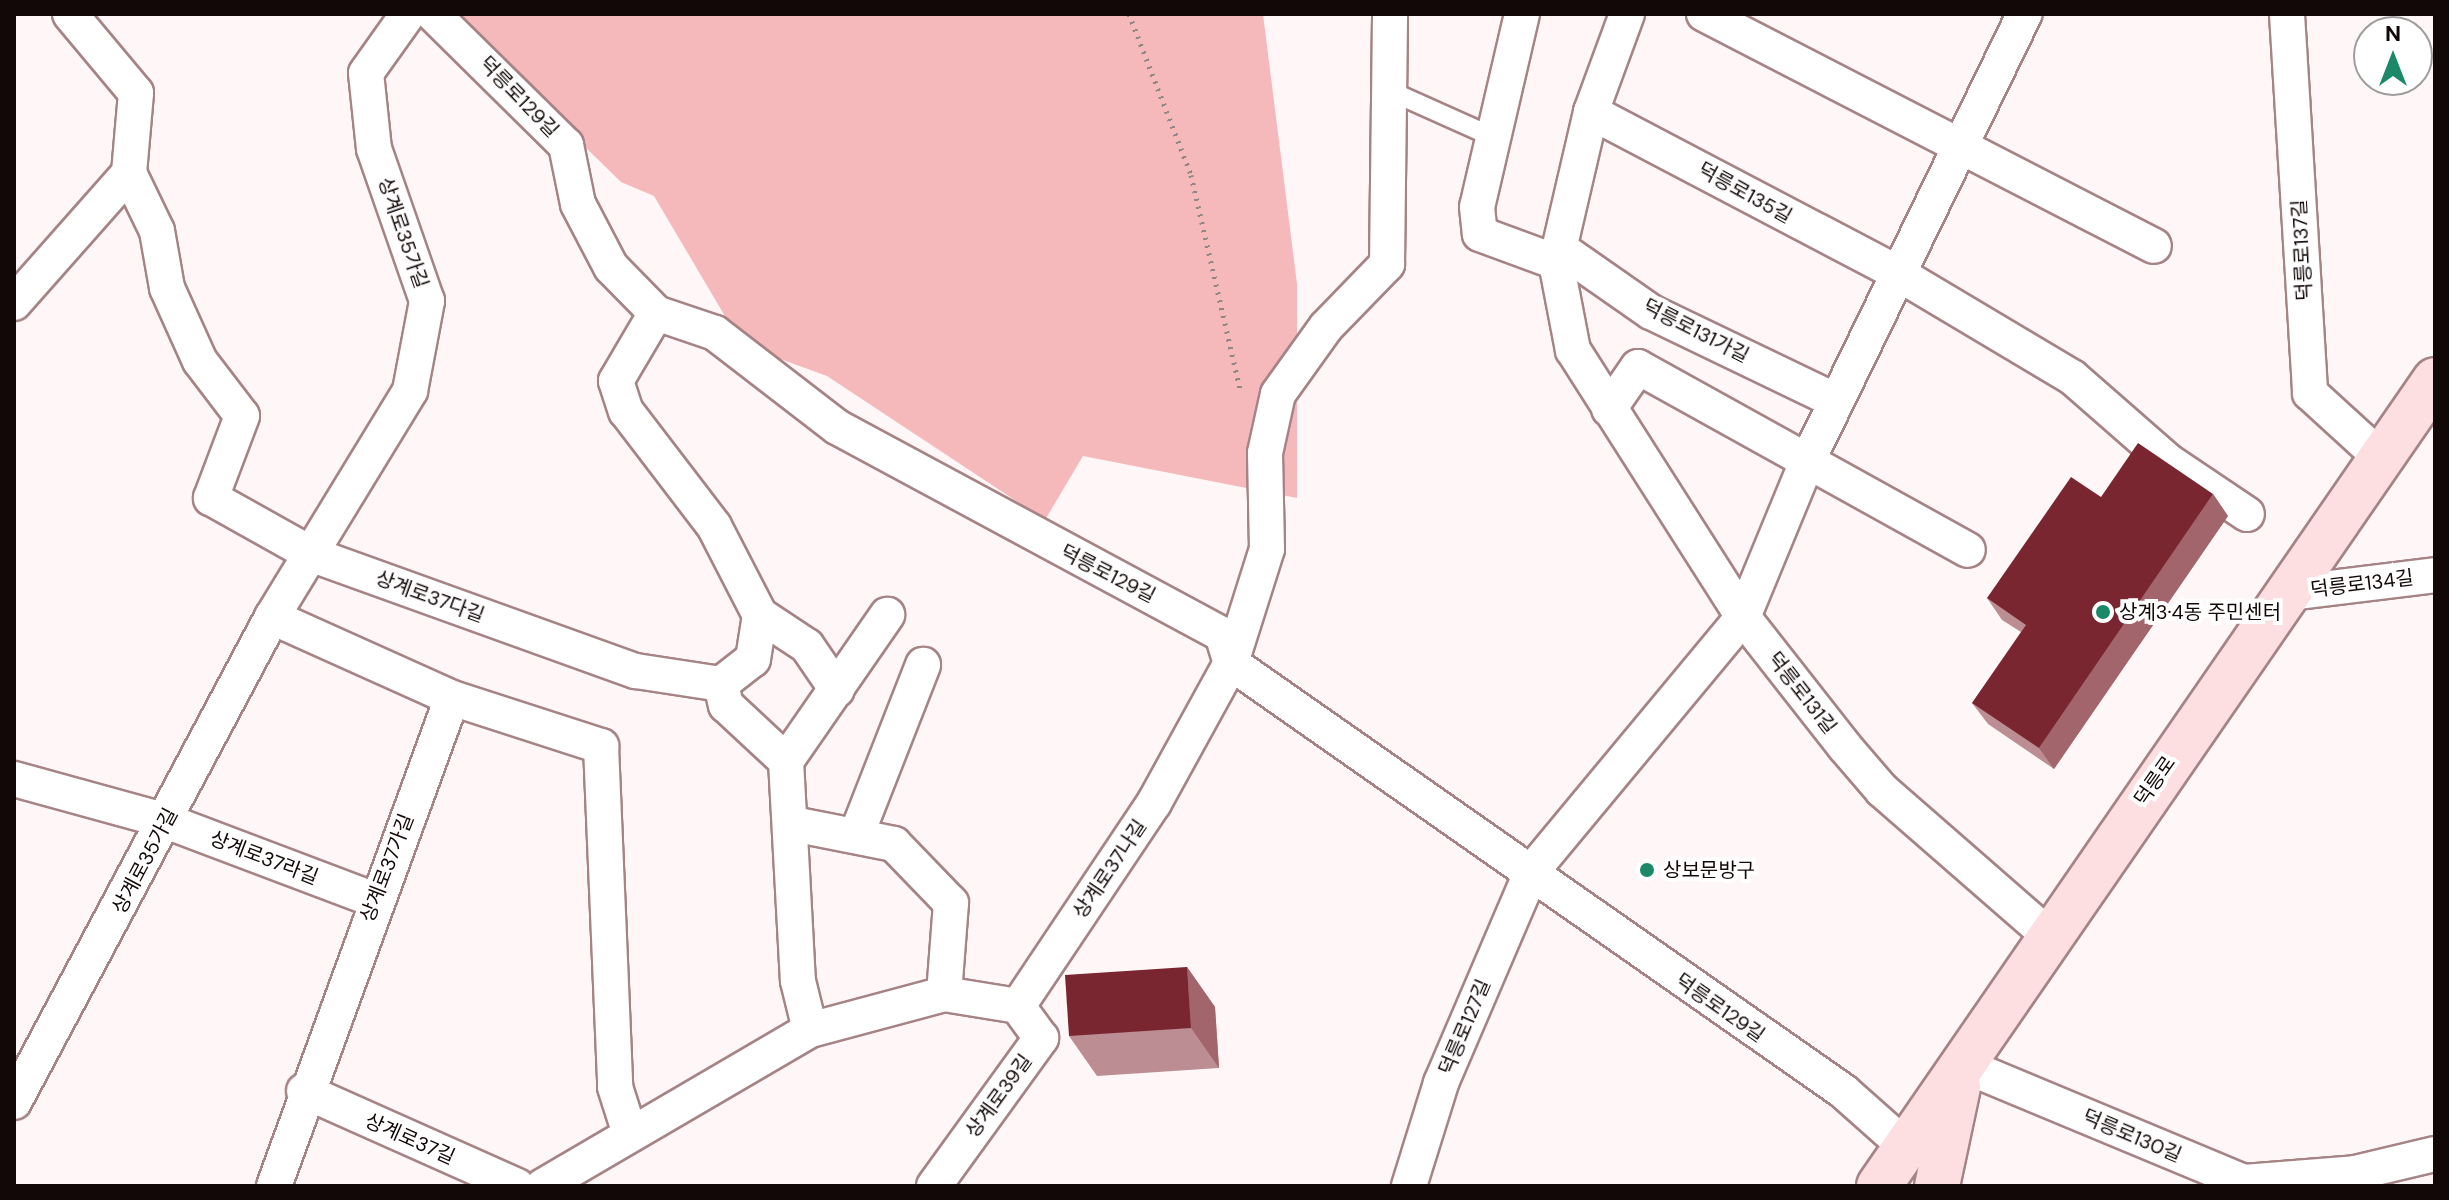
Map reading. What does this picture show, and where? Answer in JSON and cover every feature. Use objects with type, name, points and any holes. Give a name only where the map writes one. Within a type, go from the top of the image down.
[{"type":"main road","name":"덕릉로","points":[[1879,1186],[1963,1065],[2046,933],[2289,593],[2379,456],[2435,380]]},
{"type":"main road","points":[[1937,1186],[1963,1065]]},
{"type":"street","points":[[14,303],[129,173],[136,93],[70,14]]},
{"type":"street","name":"상계로35가길","points":[[14,1102],[272,617],[313,555],[410,391],[427,301],[374,149],[366,73],[408,14]]},
{"type":"street","name":"덕릉로129길","points":[[433,14],[566,145],[578,204],[611,267],[656,313],[715,333],[837,427],[1222,634],[1231,663],[1843,1091],[1906,1147]]},
{"type":"street","points":[[1388,90],[1390,14]]},
{"type":"street","points":[[1522,14],[1477,207],[1480,234],[1559,256]]},
{"type":"street","name":"덕릉로131길","points":[[1627,14],[1591,112],[1559,256],[1573,350],[1743,617],[1882,790],[2046,933]]},
{"type":"street","points":[[1704,14],[2154,246]]},
{"type":"street","name":"덕릉로137길","points":[[2287,14],[2310,393],[2379,456]]},
{"type":"street","points":[[1532,871],[1743,617],[1807,462],[1963,146],[2015,18]]},
{"type":"street","name":"상계로37나길","points":[[1018,1006],[1154,803],[1231,663],[1267,549],[1265,453],[1278,394],[1326,327],[1387,264],[1388,90]]},
{"type":"street","name":"덕릉로135길","points":[[1591,112],[1899,274]]},
{"type":"street","name":"상계로37다길","points":[[129,173],[157,231],[183,332],[242,416],[211,498],[313,555],[636,671],[721,684]]},
{"type":"street","name":"덕릉로131가길","points":[[1559,256],[1651,312],[1836,401]]},
{"type":"street","points":[[1899,274],[2072,377],[2168,461],[2247,514]]},
{"type":"street","points":[[656,313],[616,381],[626,411],[714,526],[760,615],[807,646],[837,690]]},
{"type":"street","points":[[1609,409],[1638,367],[1968,550]]},
{"type":"street","name":"덕릉로134길","points":[[2289,593],[2435,575]]},
{"type":"street","points":[[760,615],[753,659],[721,684],[726,705],[786,761],[793,824],[798,981],[810,1030]]},
{"type":"street","points":[[786,761],[887,615]]},
{"type":"street","points":[[272,617],[452,698],[601,746],[615,1087],[630,1134]]},
{"type":"street","points":[[856,836],[923,665]]},
{"type":"street","name":"상계로37가길","points":[[274,1186],[304,1091],[452,698]]},
{"type":"street","name":"상계로37라길","points":[[14,779],[166,821],[375,900]]},
{"type":"street","points":[[793,824],[894,844],[951,903],[944,994]]},
{"type":"street","name":"덕릉로127길","points":[[1409,1186],[1441,1083],[1532,871]]},
{"type":"street","points":[[543,1186],[810,1030],[944,994],[1018,1006]]},
{"type":"street","name":"상계로39길","points":[[934,1186],[1041,1038],[1018,1006]]},
{"type":"street","name":"덕릉로130길","points":[[1963,1065],[2244,1182],[2362,1180],[2435,1154]]},
{"type":"street","name":"상계로37길","points":[[304,1091],[517,1186]]},
{"type":"lane","points":[[1388,90],[1493,137]]},
{"type":"path","points":[[1129,14],[1191,175],[1244,408]]},
{"type":"shaded area","points":[[449,14],[1263,14],[1297,284],[1297,498],[1083,456],[1045,520],[827,376],[742,345],[654,196],[621,182]]},
{"type":"building","name":"상계3·4동 주민센터","points":[[2138,443],[2213,494],[2039,748],[1972,703],[2026,625],[1987,598],[2071,477],[2101,497]]},
{"type":"building","points":[[1187,967],[1191,1028],[1069,1036],[1065,975]]},
{"type":"place","name":"상계3·4동 주민센터","points":[[2103,612]]},
{"type":"place","name":"상보문방구","points":[[1647,870]]}]
